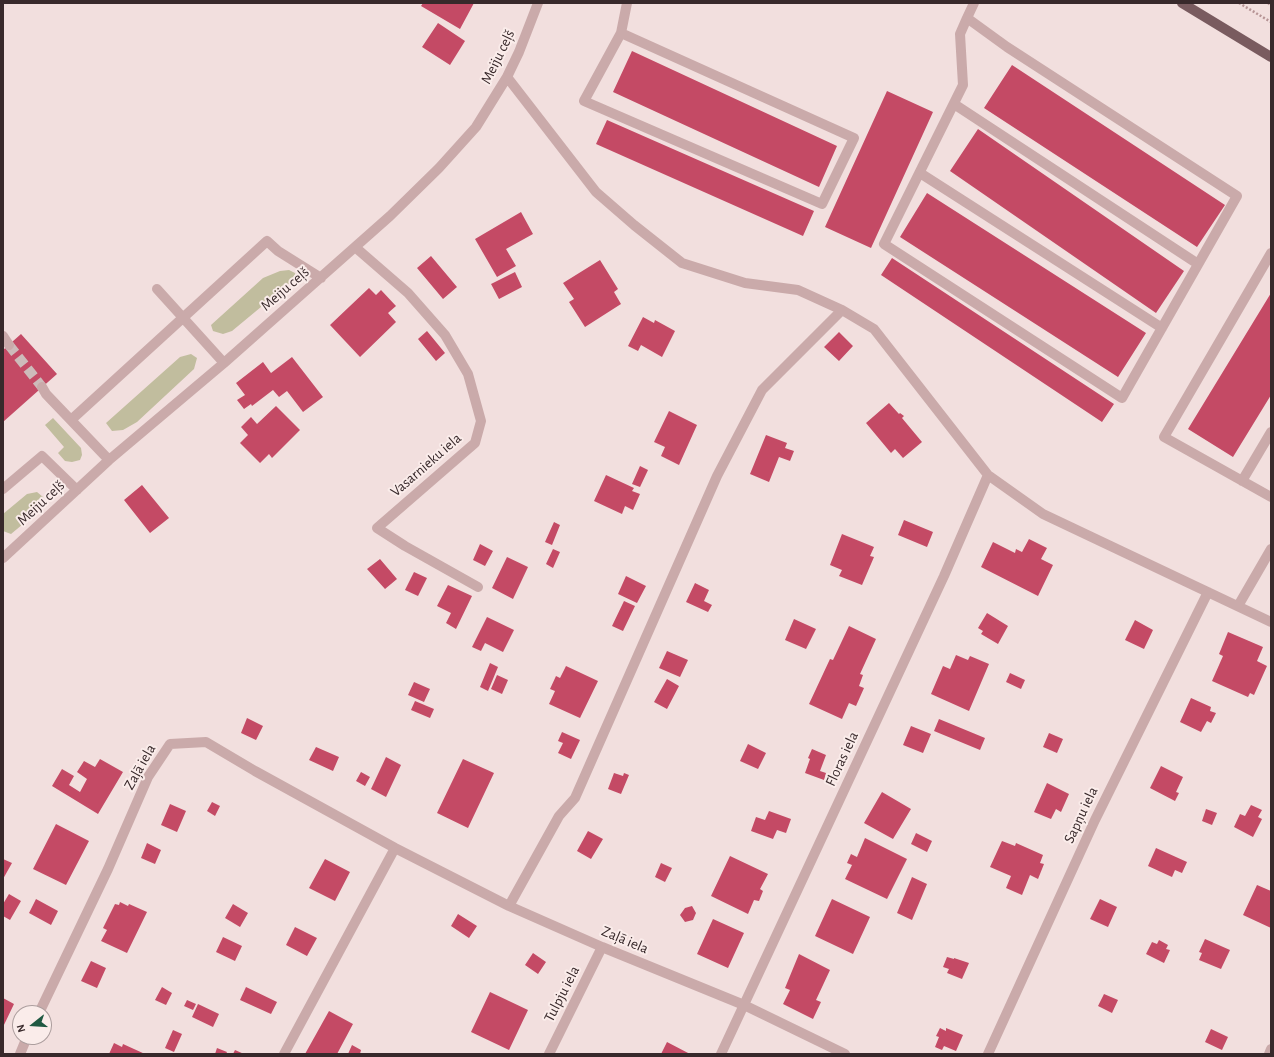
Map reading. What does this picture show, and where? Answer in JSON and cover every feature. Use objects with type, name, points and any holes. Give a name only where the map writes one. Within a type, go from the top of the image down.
[{"type":"main road","points":[[1182,3],[1271,57]]},
{"type":"street","name":"Meiju ceļš","points":[[4,555],[109,460],[224,363],[321,278],[390,216],[439,168],[476,127],[507,77],[538,3]]},
{"type":"street","points":[[621,32],[854,138],[822,204],[584,100],[621,32],[626,3]]},
{"type":"street","points":[[967,18],[1007,47],[1237,196],[1122,398],[884,244],[963,85],[960,34],[967,18],[974,3]]},
{"type":"street","points":[[507,77],[596,192],[634,225],[682,263],[745,283],[798,290],[842,310],[874,329],[988,475],[1043,514],[1271,622]]},
{"type":"street","points":[[954,104],[1198,264]]},
{"type":"street","points":[[920,173],[1162,328]]},
{"type":"street","points":[[71,420],[267,241],[278,251],[321,278]]},
{"type":"street","name":"Vasarnieku iela","points":[[355,247],[408,293],[445,335],[468,374],[481,421],[475,442],[377,528],[404,546],[478,587]]},
{"type":"street","points":[[1271,253],[1164,437],[1271,497]]},
{"type":"street","points":[[157,289],[224,363]]},
{"type":"street","points":[[509,906],[559,816],[575,798],[717,476],[762,390],[842,310]]},
{"type":"street","points":[[3,336],[9,345]]},
{"type":"street","points":[[42,387],[109,460]]},
{"type":"street","points":[[1242,481],[1271,432]]},
{"type":"street","points":[[3,489],[42,456],[77,490]]},
{"type":"street","name":"Floras iela","points":[[721,1054],[944,576],[988,475]]},
{"type":"street","points":[[1238,606],[1271,549]]},
{"type":"street","name":"Sapņu iela","points":[[988,1054],[1095,820],[1208,592]]},
{"type":"street","name":"Zaļā iela","points":[[43,1005],[108,869],[148,777],[170,744],[206,742],[255,771],[395,848],[509,906],[602,947],[744,1005],[845,1054]]},
{"type":"street","points":[[284,1054],[395,848]]},
{"type":"street","name":"Tulpju iela","points":[[549,1054],[602,947]]},
{"type":"street","points":[[1269,1054],[1271,1049]]},
{"type":"path","points":[[1239,3],[1271,22]]},
{"type":"shaded area","points":[[289,270],[295,273],[296,278],[232,331],[223,334],[213,331],[211,325],[263,278],[280,271]]},
{"type":"shaded area","points":[[191,354],[197,358],[194,369],[137,422],[123,430],[112,431],[106,423],[180,357]]},
{"type":"shaded area","points":[[53,418],[81,448],[82,455],[80,460],[72,462],[65,461],[58,453],[64,447],[45,425]]},
{"type":"shaded area","points":[[37,492],[43,497],[46,505],[11,534],[3,531],[3,514],[27,494]]},
{"type":"building","points":[[423,3],[474,3],[460,29],[421,6]]},
{"type":"building","points":[[438,23],[465,41],[450,65],[422,47]]},
{"type":"building","points":[[632,51],[837,146],[819,187],[613,92]]},
{"type":"building","points":[[1012,65],[1225,205],[1197,247],[984,108]]},
{"type":"building","points":[[887,91],[933,112],[871,248],[825,227]]},
{"type":"building","points":[[607,120],[814,211],[803,236],[596,144]]},
{"type":"building","points":[[978,129],[1184,271],[1156,313],[950,171]]},
{"type":"building","points":[[927,193],[1146,333],[1118,377],[900,237]]},
{"type":"building","points":[[521,212],[533,234],[506,249],[516,266],[497,277],[475,239]]},
{"type":"building","points":[[431,256],[457,287],[443,299],[417,268]]},
{"type":"building","points":[[892,258],[1114,404],[1102,422],[881,275]]},
{"type":"building","points":[[600,260],[618,289],[614,292],[621,304],[585,327],[569,302],[574,299],[563,283]]},
{"type":"building","points":[[515,272],[522,287],[499,299],[491,284]]},
{"type":"building","points":[[369,288],[376,295],[381,290],[396,306],[388,313],[396,322],[360,357],[330,325]]},
{"type":"building","points":[[1271,293],[1271,395],[1233,457],[1188,429]]},
{"type":"building","points":[[643,317],[654,323],[655,320],[675,331],[662,357],[641,345],[638,351],[628,346]]},
{"type":"building","points":[[427,331],[445,353],[436,361],[418,339]]},
{"type":"building","points":[[839,332],[853,346],[839,361],[824,347]]},
{"type":"building","points":[[21,334],[57,374],[3,422],[3,350]]},
{"type":"building","points":[[292,357],[323,397],[303,412],[287,391],[279,397],[273,390],[252,406],[251,404],[244,409],[237,400],[245,395],[236,383],[263,362],[271,373]]},
{"type":"building","points":[[889,403],[899,414],[900,413],[904,416],[902,418],[922,442],[903,458],[895,449],[891,453],[866,423]]},
{"type":"building","points":[[276,406],[300,430],[272,458],[269,454],[260,463],[240,443],[248,435],[241,427],[251,417],[257,424]]},
{"type":"building","points":[[669,411],[697,425],[679,465],[661,456],[665,447],[654,442]]},
{"type":"building","points":[[766,435],[787,443],[785,448],[794,451],[790,461],[779,457],[769,482],[750,474]]},
{"type":"building","points":[[640,466],[648,470],[640,487],[632,484]]},
{"type":"building","points":[[606,475],[634,488],[632,491],[640,494],[633,510],[625,506],[622,514],[594,501]]},
{"type":"building","points":[[142,485],[169,518],[150,533],[124,500]]},
{"type":"building","points":[[904,520],[933,532],[927,547],[898,535]]},
{"type":"building","points":[[554,522],[560,525],[552,545],[545,542]]},
{"type":"building","points":[[842,534],[874,547],[870,556],[874,557],[862,585],[839,576],[842,570],[830,565]]},
{"type":"building","points":[[1029,539],[1047,548],[1041,559],[1053,565],[1038,596],[981,567],[993,542],[1015,553],[1016,549],[1022,552]]},
{"type":"building","points":[[480,544],[493,551],[485,566],[473,560]]},
{"type":"building","points":[[553,549],[560,552],[553,568],[546,564]]},
{"type":"building","points":[[507,557],[528,567],[513,599],[492,588]]},
{"type":"building","points":[[380,559],[397,579],[385,589],[367,569]]},
{"type":"building","points":[[414,572],[427,578],[418,596],[405,590]]},
{"type":"building","points":[[626,576],[646,586],[637,603],[618,594]]},
{"type":"building","points":[[695,583],[709,590],[704,601],[712,605],[708,612],[686,602]]},
{"type":"building","points":[[448,585],[472,596],[456,629],[446,623],[451,613],[437,606]]},
{"type":"building","points":[[624,601],[635,606],[623,631],[612,626]]},
{"type":"building","points":[[987,613],[1008,626],[998,644],[981,634],[983,631],[978,628]]},
{"type":"building","points":[[487,617],[514,630],[503,652],[485,643],[481,651],[472,647]]},
{"type":"building","points":[[794,619],[816,629],[806,649],[785,640]]},
{"type":"building","points":[[1135,620],[1153,630],[1144,649],[1125,640]]},
{"type":"building","points":[[849,626],[876,639],[860,674],[863,675],[859,686],[864,688],[856,706],[849,703],[842,719],[809,704],[830,659],[833,660]]},
{"type":"building","points":[[1228,632],[1263,647],[1257,661],[1267,666],[1254,695],[1250,693],[1248,697],[1212,681],[1223,656],[1219,654]]},
{"type":"building","points":[[667,651],[688,660],[680,677],[659,668]]},
{"type":"building","points":[[956,655],[968,660],[970,656],[989,664],[969,711],[931,694],[943,666],[950,669]]},
{"type":"building","points":[[490,663],[498,667],[488,691],[480,687]]},
{"type":"building","points":[[566,666],[598,681],[580,718],[549,704],[555,691],[550,689],[556,676],[560,678]]},
{"type":"building","points":[[1010,673],[1025,680],[1021,689],[1006,682]]},
{"type":"building","points":[[497,675],[508,680],[502,694],[491,689]]},
{"type":"building","points":[[667,679],[679,686],[667,709],[654,702]]},
{"type":"building","points":[[414,682],[430,689],[424,702],[408,695]]},
{"type":"building","points":[[1191,698],[1211,707],[1210,711],[1216,713],[1211,723],[1207,721],[1201,732],[1180,722]]},
{"type":"building","points":[[415,701],[434,709],[430,718],[411,710]]},
{"type":"building","points":[[247,718],[263,726],[256,740],[241,733]]},
{"type":"building","points":[[939,719],[985,738],[980,750],[934,731]]},
{"type":"building","points":[[911,726],[931,734],[923,753],[903,745]]},
{"type":"building","points":[[562,732],[580,740],[571,759],[558,753],[563,743],[558,741]]},
{"type":"building","points":[[1049,733],[1063,739],[1057,753],[1043,747]]},
{"type":"building","points":[[748,744],[766,753],[758,769],[740,761]]},
{"type":"building","points":[[316,747],[339,757],[333,771],[309,760]]},
{"type":"building","points":[[812,749],[826,755],[820,771],[826,773],[824,780],[805,773],[810,759],[808,758]]},
{"type":"building","points":[[386,757],[401,765],[386,797],[371,789]]},
{"type":"building","points":[[100,759],[123,772],[98,814],[52,786],[62,769],[74,776],[69,785],[80,792],[87,779],[77,772],[84,761],[95,767]]},
{"type":"building","points":[[463,759],[494,773],[468,828],[437,813]]},
{"type":"building","points":[[1161,766],[1183,777],[1176,792],[1179,793],[1175,801],[1150,788]]},
{"type":"building","points":[[361,772],[370,777],[365,786],[356,781]]},
{"type":"building","points":[[614,773],[623,776],[624,773],[629,775],[621,794],[608,789]]},
{"type":"building","points":[[1047,783],[1069,794],[1061,812],[1056,809],[1051,819],[1034,812]]},
{"type":"building","points":[[882,792],[911,809],[893,839],[864,823]]},
{"type":"building","points":[[212,802],[220,806],[215,816],[207,811]]},
{"type":"building","points":[[170,804],[186,811],[177,832],[161,825]]},
{"type":"building","points":[[1251,805],[1262,810],[1258,817],[1262,819],[1253,837],[1234,827],[1240,814],[1245,816]]},
{"type":"building","points":[[1206,809],[1217,813],[1212,825],[1202,821]]},
{"type":"building","points":[[769,811],[791,819],[786,833],[777,830],[773,839],[751,831],[756,817],[765,820]]},
{"type":"building","points":[[56,824],[89,841],[66,885],[33,869]]},
{"type":"building","points":[[588,831],[603,839],[591,859],[577,851]]},
{"type":"building","points":[[916,833],[932,841],[927,852],[911,844]]},
{"type":"building","points":[[865,838],[907,859],[887,899],[845,879],[852,865],[847,863],[851,854],[857,857]]},
{"type":"building","points":[[1002,841],[1015,846],[1016,843],[1043,855],[1040,863],[1044,864],[1038,879],[1030,875],[1022,895],[1006,888],[1011,876],[990,867]]},
{"type":"building","points":[[147,843],[161,850],[155,864],[141,858]]},
{"type":"building","points":[[1156,848],[1187,862],[1182,873],[1175,870],[1172,877],[1148,866]]},
{"type":"building","points":[[730,856],[768,874],[760,889],[763,891],[759,901],[754,900],[748,914],[711,896]]},
{"type":"building","points":[[3,859],[12,863],[3,879]]},
{"type":"building","points":[[325,859],[350,872],[335,901],[309,888]]},
{"type":"building","points":[[661,863],[672,868],[665,882],[655,877]]},
{"type":"building","points":[[912,877],[927,884],[912,920],[897,913]]},
{"type":"building","points":[[1257,885],[1271,891],[1271,928],[1243,915]]},
{"type":"building","points":[[9,894],[21,901],[10,920],[3,916],[3,904]]},
{"type":"building","points":[[36,899],[58,911],[51,925],[29,913]]},
{"type":"building","points":[[832,899],[870,917],[853,954],[815,936]]},
{"type":"building","points":[[1100,899],[1117,907],[1108,927],[1090,919]]},
{"type":"building","points":[[120,902],[128,906],[129,904],[147,912],[127,953],[101,941],[107,930],[103,928],[115,904],[119,905]]},
{"type":"building","points":[[233,904],[248,913],[240,927],[225,918]]},
{"type":"building","points":[[692,906],[696,913],[693,920],[685,922],[680,915],[685,908]]},
{"type":"building","points":[[458,914],[477,926],[469,938],[451,926]]},
{"type":"building","points":[[713,919],[744,933],[728,968],[697,954]]},
{"type":"building","points":[[295,927],[317,938],[307,956],[286,945]]},
{"type":"building","points":[[223,937],[242,946],[235,961],[216,952]]},
{"type":"building","points":[[1205,939],[1230,950],[1221,969],[1199,960],[1202,953],[1199,952]]},
{"type":"building","points":[[1159,940],[1168,945],[1166,949],[1170,950],[1164,963],[1146,954],[1152,942],[1157,944]]},
{"type":"building","points":[[533,953],[546,962],[538,974],[525,965]]},
{"type":"building","points":[[799,954],[830,970],[816,1000],[821,1002],[813,1019],[783,1004],[790,990],[785,988]]},
{"type":"building","points":[[947,957],[969,963],[962,979],[947,973],[949,969],[943,967]]},
{"type":"building","points":[[91,961],[106,968],[97,988],[81,981]]},
{"type":"building","points":[[162,987],[172,993],[166,1005],[155,1000]]},
{"type":"building","points":[[246,987],[277,1002],[271,1014],[240,1000]]},
{"type":"building","points":[[490,992],[528,1010],[509,1050],[471,1032]]},
{"type":"building","points":[[1104,994],[1118,1000],[1112,1013],[1098,1006]]},
{"type":"building","points":[[3,998],[14,1004],[12,1005],[12,1008],[3,1027]]},
{"type":"building","points":[[187,1000],[196,1004],[193,1010],[184,1006]]},
{"type":"building","points":[[198,1004],[219,1014],[213,1027],[192,1017]]},
{"type":"building","points":[[329,1011],[353,1024],[337,1054],[305,1054]]},
{"type":"building","points":[[940,1028],[946,1031],[946,1028],[963,1035],[956,1051],[944,1046],[942,1050],[935,1047],[939,1037],[936,1036]]},
{"type":"building","points":[[1211,1029],[1228,1037],[1222,1050],[1205,1042]]},
{"type":"building","points":[[173,1030],[182,1034],[174,1052],[165,1048]]},
{"type":"building","points":[[667,1042],[690,1054],[661,1054]]},
{"type":"building","points":[[114,1043],[122,1047],[123,1044],[145,1054],[109,1054]]},
{"type":"building","points":[[352,1045],[361,1050],[360,1054],[348,1054]]},
{"type":"building","points":[[217,1048],[227,1052],[226,1054],[215,1054]]},
{"type":"building","points":[[235,1050],[244,1054],[233,1054]]},
{"type":"tunnel","points":[[9,345],[42,387]]}]
